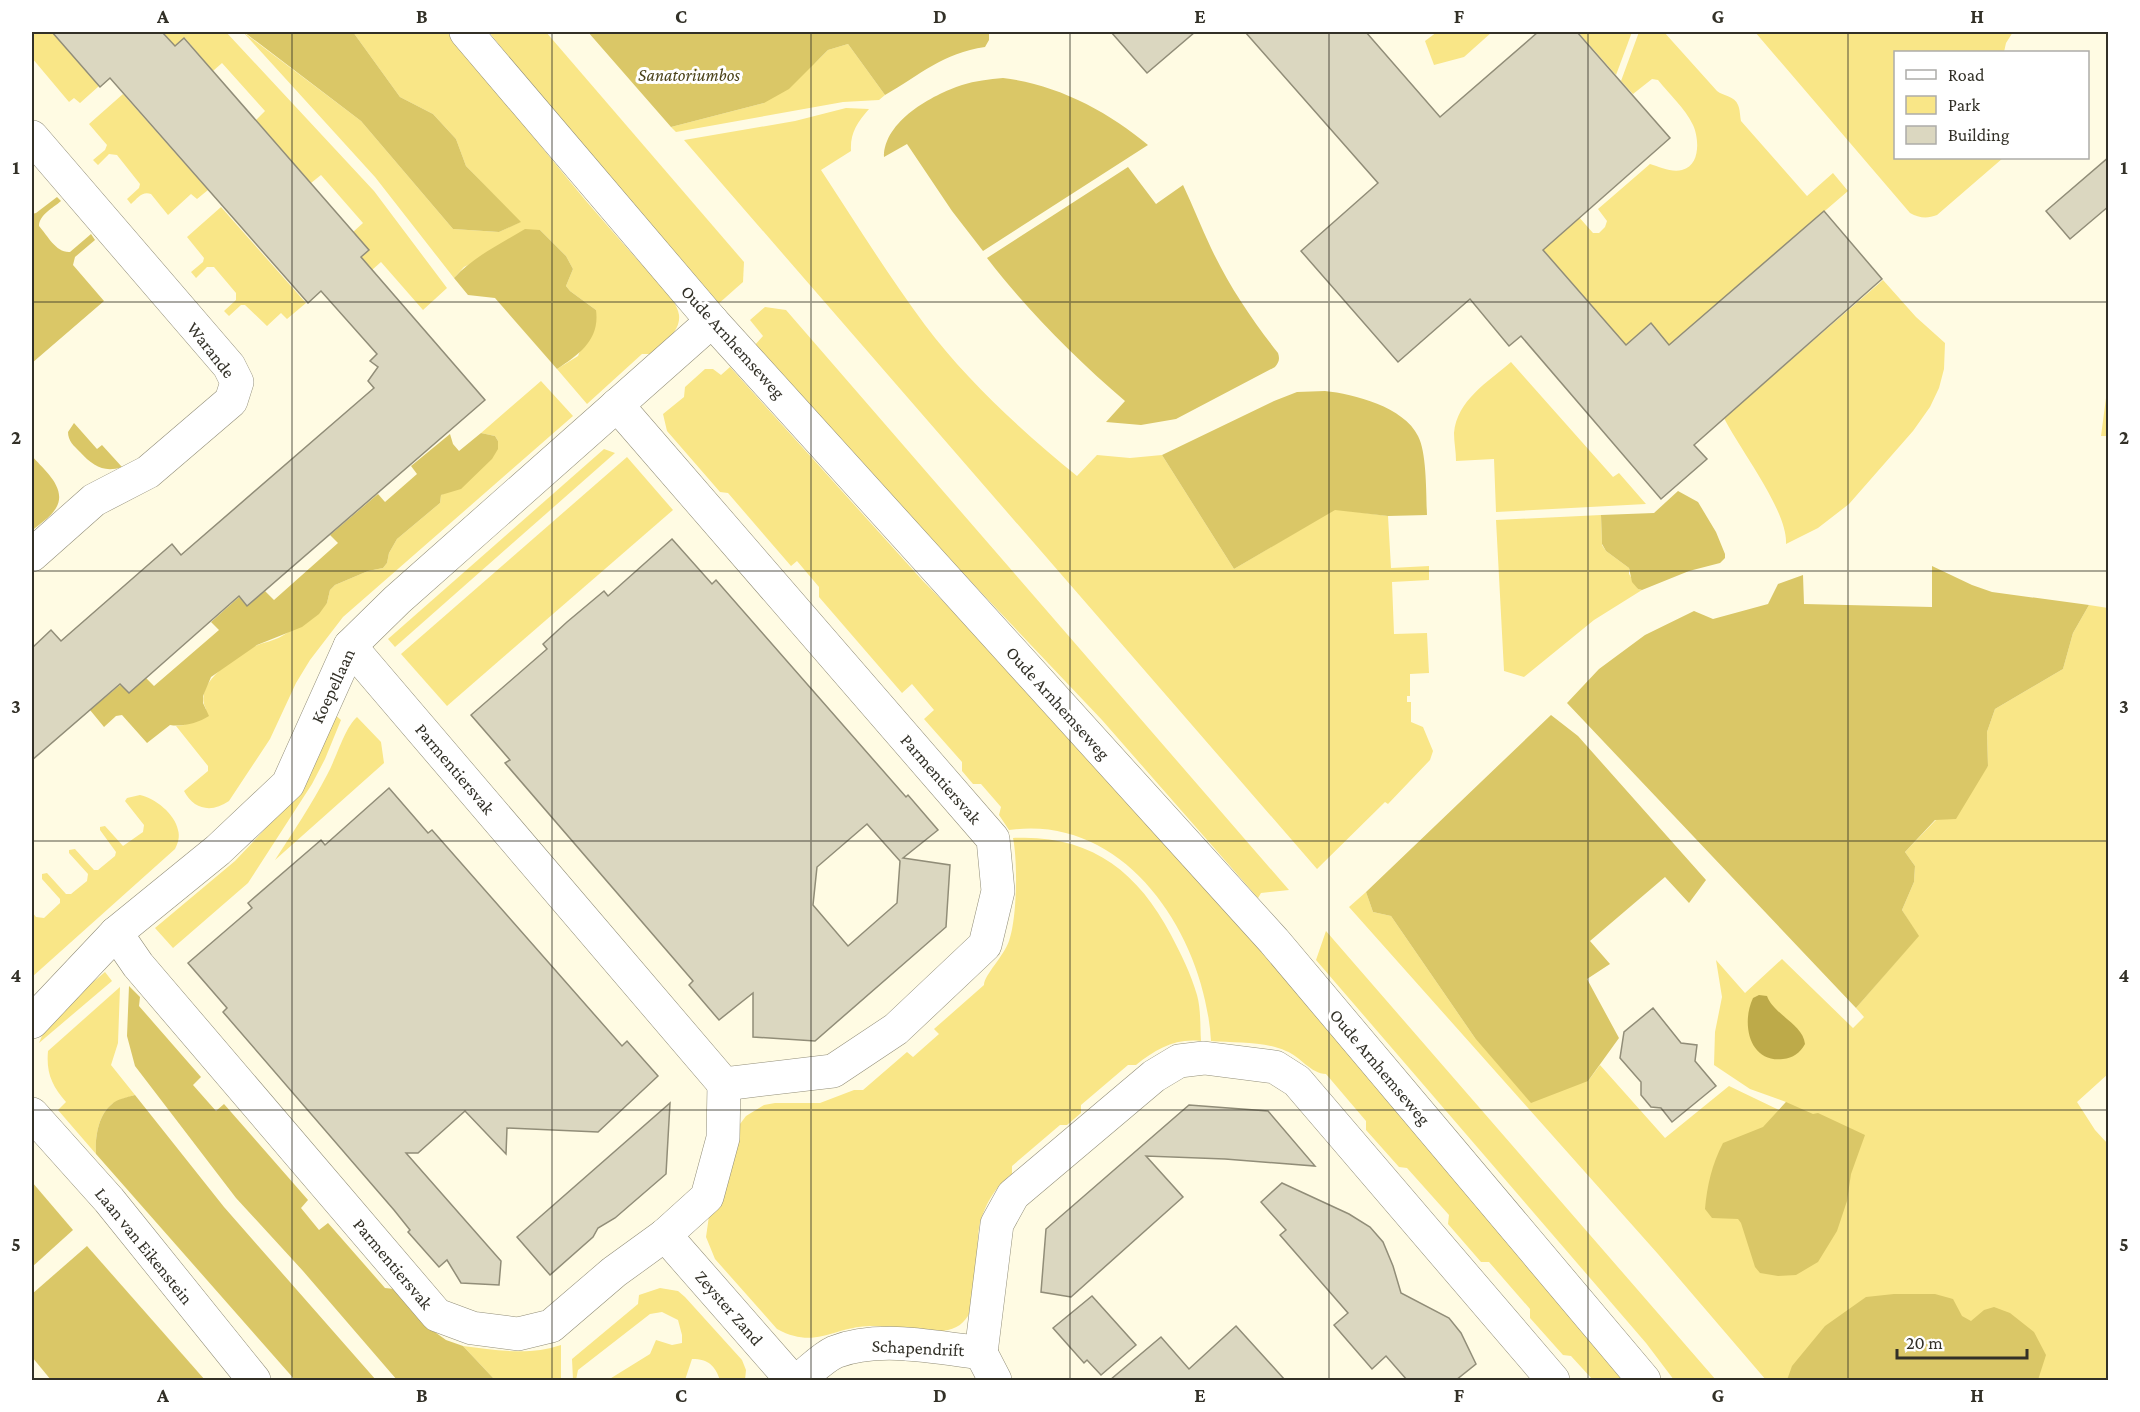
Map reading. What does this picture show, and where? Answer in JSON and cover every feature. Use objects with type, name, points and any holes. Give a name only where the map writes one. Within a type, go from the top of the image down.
[{"type":"street","name":"Oude Arnhemseweg","points":[[466,32],[712,321],[1274,941],[1644,1380]]},
{"type":"street","name":"Warande","points":[[32,137],[229,366],[237,382],[231,401],[148,472],[94,500],[32,555]]},
{"type":"street","name":"Koepellaan","points":[[32,1022],[116,933],[218,850],[288,784],[350,646],[397,600],[712,321]]},
{"type":"street","name":"Parmentiersvak","points":[[617,405],[993,839],[998,891],[985,945],[896,1029],[833,1071],[724,1084]]},
{"type":"street","name":"Parmentiersvak","points":[[116,933],[138,965],[436,1315],[472,1328],[518,1335],[551,1326],[614,1272],[665,1234],[706,1197],[723,1138],[724,1084],[350,646]]},
{"type":"street","points":[[988,1367],[997,1224],[1013,1195],[1154,1076],[1179,1061],[1204,1058],[1275,1067],[1297,1081],[1553,1380]]},
{"type":"street","name":"Laan van Eikenstein","points":[[32,1114],[109,1200],[254,1380]]},
{"type":"street","name":"Zeyster Zand","points":[[665,1234],[792,1380]]},
{"type":"street","name":"Schapendrift","points":[[798,1380],[833,1353],[870,1343],[928,1346],[988,1367]]},
{"type":"green space","points":[[52,32],[99,86],[80,103],[74,98],[69,102],[32,58],[32,34]]},
{"type":"green space","points":[[161,32],[226,32],[374,191],[447,288],[423,310],[381,262],[372,270],[361,258],[369,250],[353,232],[363,223],[321,175],[311,183],[256,120],[265,111],[222,63],[213,71],[185,38],[175,47]]},
{"type":"green space","points":[[243,32],[361,121],[453,229],[499,232],[520,222],[466,166],[456,139],[433,114],[400,97],[353,32],[450,32],[564,174],[673,300],[679,315],[674,332],[652,354],[642,354],[587,404],[557,369],[578,356],[596,310],[566,286],[573,269],[566,256],[540,230],[464,267],[454,278],[375,177]]},
{"type":"green space","points":[[244,32],[353,32],[400,97],[433,114],[456,139],[466,166],[521,222],[499,232],[453,229],[361,121]]},
{"type":"green space","points":[[489,32],[546,32],[744,262],[743,282],[717,305],[534,89]]},
{"type":"green space","name":"Sanatoriumbos","points":[[588,32],[989,32],[989,40],[985,47],[944,60],[885,95],[848,44],[828,50],[789,89],[764,103],[671,127]]},
{"type":"green space","points":[[591,32],[852,42],[831,45],[814,64],[828,50],[848,44],[885,95],[879,100],[843,102],[676,132],[671,127],[764,103]]},
{"type":"green space","points":[[1437,32],[1492,32],[1464,57],[1434,65],[1425,41]]},
{"type":"green space","points":[[1578,32],[1632,32],[1616,75]]},
{"type":"green space","points":[[1639,32],[1664,32],[1717,91],[1734,100],[1739,107],[1741,121],[1807,196],[1833,173],[1848,191],[1669,345],[1651,324],[1626,345],[1539,245],[1578,216],[1593,233],[1599,233],[1607,221],[1598,209],[1650,164],[1678,171],[1693,163],[1697,144],[1693,125],[1658,80],[1652,79],[1633,94],[1621,81]]},
{"type":"green space","points":[[1755,32],[2013,32],[2004,51],[1894,51],[1894,159],[2002,159],[1937,215],[1923,217],[1910,213]]},
{"type":"green space","points":[[1003,78],[1042,86],[1080,101],[1116,121],[1148,145],[983,251],[952,211],[907,144],[884,157],[886,144],[892,132],[912,111],[924,103],[962,85]]},
{"type":"green space","points":[[123,94],[208,190],[197,199],[191,194],[168,215],[148,193],[138,197],[131,204],[127,199],[139,188],[140,184],[117,155],[109,154],[98,165],[93,160],[105,150],[107,145],[89,124]]},
{"type":"green space","points":[[846,108],[869,109],[855,128],[851,151],[821,170],[898,287],[941,346],[996,405],[1077,476],[1097,455],[1130,458],[1162,455],[1234,569],[1335,509],[1388,516],[1391,568],[1429,566],[1429,580],[1392,582],[1394,634],[1427,633],[1429,673],[1410,674],[1410,696],[1407,696],[1407,702],[1411,702],[1411,722],[1423,727],[1433,751],[1430,760],[1388,804],[1385,802],[1317,869],[684,140],[795,121]]},
{"type":"green space","points":[[1128,167],[1156,204],[1183,185],[1225,276],[1279,357],[1275,367],[1176,419],[1141,425],[1106,422],[1125,401],[1052,333],[987,258]]},
{"type":"green space","points":[[57,197],[61,201],[44,215],[39,226],[56,247],[65,252],[70,252],[91,234],[95,240],[75,257],[73,265],[104,301],[32,363],[32,214]]},
{"type":"green space","points":[[221,207],[306,303],[287,319],[281,313],[267,326],[245,305],[241,305],[229,316],[224,311],[236,300],[236,293],[214,267],[207,267],[196,278],[191,272],[203,262],[204,258],[187,237]]},
{"type":"green space","points":[[525,229],[540,230],[566,256],[573,269],[566,286],[596,310],[595,329],[587,345],[557,369],[495,298],[468,295],[454,278],[478,257]]},
{"type":"green space","points":[[1883,280],[1916,317],[1945,343],[1944,369],[1939,388],[1930,407],[1913,431],[1849,504],[1818,528],[1786,544],[1785,530],[1771,498],[1724,418]]},
{"type":"green space","points":[[765,307],[786,310],[1289,890],[1261,893],[1258,898],[1102,720],[831,434],[754,346],[763,336],[750,320]]},
{"type":"green space","points":[[2108,313],[2108,436],[2101,436],[2106,398]]},
{"type":"green space","points":[[1511,362],[1613,477],[1619,473],[1646,504],[1496,512],[1494,459],[1456,461],[1454,433],[1456,421],[1467,401]]},
{"type":"green space","points":[[730,367],[923,581],[1016,675],[1115,783],[1406,1115],[1630,1380],[1593,1380],[1571,1356],[1563,1355],[1530,1318],[1530,1309],[1489,1262],[1481,1262],[1448,1224],[1449,1215],[1407,1168],[1399,1167],[1366,1130],[1366,1121],[1326,1074],[1315,1071],[1291,1053],[1277,1048],[1259,1044],[1211,1041],[1205,1001],[1194,962],[1176,924],[1152,890],[1123,862],[1090,841],[1051,830],[1009,830],[999,815],[1001,807],[981,784],[973,784],[962,771],[962,762],[924,719],[934,710],[912,684],[902,693],[819,597],[819,587],[797,561],[791,566],[728,493],[720,492],[667,431],[663,414],[684,397],[685,387],[705,369],[713,369],[721,375]]},
{"type":"green space","points":[[541,381],[573,416],[343,617],[310,660],[296,683],[270,739],[229,801],[210,808],[198,806],[193,802],[184,791],[208,771],[208,766],[176,726],[184,725],[206,709],[203,699],[210,681],[237,657],[255,646],[279,638],[294,629],[327,603],[330,590],[335,585],[368,571],[383,568],[397,539],[440,503],[441,495],[469,479],[486,461],[498,441],[495,436],[481,433]]},
{"type":"green space","points":[[1325,391],[1350,395],[1377,404],[1402,417],[1411,426],[1418,436],[1423,453],[1427,515],[1388,516],[1335,510],[1234,569],[1162,455],[1274,401],[1297,392]]},
{"type":"green space","points":[[74,423],[97,449],[102,445],[122,467],[104,469],[85,457],[69,438],[68,432]]},
{"type":"green space","points":[[481,433],[495,436],[498,441],[498,449],[492,459],[461,489],[441,495],[440,503],[397,539],[383,568],[368,571],[335,585],[330,590],[327,603],[319,614],[302,627],[257,645],[211,677],[203,696],[203,703],[209,716],[190,724],[170,725],[147,743],[122,715],[116,716],[104,727],[90,710],[120,685],[129,692],[146,678],[154,686],[219,630],[211,622],[239,597],[247,606],[265,591],[274,600],[338,543],[330,535],[378,494],[385,502],[417,474],[411,466],[450,434],[453,444],[459,451]]},
{"type":"green space","points":[[604,449],[615,453],[395,647],[388,639]]},
{"type":"green space","points":[[32,456],[53,479],[59,493],[59,501],[51,514],[32,531]]},
{"type":"green space","points":[[627,457],[673,510],[447,706],[401,654]]},
{"type":"green space","points":[[1678,491],[1698,502],[1716,532],[1725,558],[1720,563],[1689,571],[1642,590],[1638,589],[1632,582],[1629,568],[1606,551],[1602,544],[1601,515],[1654,513]]},
{"type":"green space","points":[[1601,515],[1602,545],[1606,551],[1629,568],[1629,574],[1638,589],[1642,590],[1594,620],[1524,677],[1504,671],[1496,520]]},
{"type":"green space","points":[[1932,566],[1992,592],[2089,605],[2073,633],[2063,669],[1995,709],[1987,732],[1988,766],[1956,819],[1935,820],[1905,852],[1915,866],[1914,882],[1902,910],[1919,936],[1856,1008],[1567,703],[1599,669],[1645,635],[1694,611],[1713,619],[1768,604],[1778,584],[1803,575],[1804,604],[1932,607]]},
{"type":"green space","points":[[2089,605],[2108,608],[2108,1074],[2077,1102],[2095,1130],[2108,1144],[2108,1380],[1766,1380],[1658,1254],[1349,907],[1366,892],[1373,912],[1391,916],[1475,1038],[1588,1081],[1600,1065],[1665,1138],[1729,1086],[1779,1110],[1786,1102],[1750,1089],[1714,1065],[1715,1032],[1722,997],[1716,960],[1745,993],[1782,959],[1853,1028],[1864,1017],[1856,1008],[1918,936],[1902,910],[1914,882],[1915,866],[1905,852],[1988,766],[1987,732],[1995,709],[2063,669],[2073,633]]},
{"type":"green space","points":[[333,713],[341,720],[325,759],[312,784],[248,883],[173,948],[155,928],[235,861],[282,811]]},
{"type":"green space","points":[[1551,715],[1578,736],[1706,880],[1689,903],[1665,877],[1590,941],[1610,964],[1587,979],[1619,1038],[1588,1081],[1531,1103],[1475,1038],[1391,916],[1373,912],[1366,892]]},
{"type":"green space","points":[[357,717],[381,742],[384,763],[275,860],[315,797],[349,728]]},
{"type":"green space","points":[[140,795],[158,803],[173,818],[179,835],[175,849],[32,977],[32,912],[36,917],[44,918],[60,903],[60,899],[42,879],[42,874],[47,873],[66,894],[71,894],[87,881],[88,874],[69,853],[69,850],[75,849],[94,870],[98,870],[115,856],[116,852],[100,827],[105,826],[123,846],[143,832],[144,825],[125,801],[127,798]]},
{"type":"green space","points":[[1013,838],[1040,838],[1065,842],[1087,850],[1108,861],[1143,892],[1171,935],[1192,979],[1199,1006],[1201,1041],[1174,1043],[1151,1054],[1136,1065],[1128,1065],[1081,1105],[1081,1113],[1067,1125],[1060,1125],[1012,1166],[1012,1174],[995,1191],[981,1220],[974,1302],[969,1315],[960,1325],[939,1332],[889,1327],[857,1327],[814,1338],[803,1338],[777,1329],[715,1259],[706,1237],[709,1216],[734,1132],[746,1116],[764,1105],[820,1103],[854,1090],[863,1090],[907,1052],[913,1057],[939,1034],[934,1029],[984,985],[987,976],[1009,941],[1014,919],[1016,890]]},
{"type":"green space","points":[[1326,931],[1716,1380],[1674,1380],[1646,1343],[1316,960]]},
{"type":"green space","points":[[105,972],[112,981],[39,1043],[58,1012]]},
{"type":"green space","points":[[129,986],[140,997],[139,1006],[201,1077],[193,1085],[216,1111],[224,1104],[308,1200],[301,1208],[319,1230],[328,1223],[385,1288],[394,1289],[425,1325],[446,1340],[463,1346],[495,1380],[397,1380],[303,1271],[236,1198],[135,1066],[127,1036]]},
{"type":"green space","points":[[120,987],[118,1043],[111,1065],[135,1095],[112,1104],[103,1114],[97,1134],[96,1154],[58,1110],[66,1102],[51,1079],[48,1051]]},
{"type":"green space","points":[[135,1095],[224,1207],[376,1380],[295,1380],[96,1154],[97,1134],[103,1114],[114,1102]]},
{"type":"green space","points":[[1786,1102],[1813,1114],[1818,1113],[1865,1135],[1851,1174],[1847,1201],[1837,1231],[1818,1262],[1796,1275],[1778,1276],[1760,1273],[1755,1267],[1738,1219],[1712,1218],[1705,1209],[1711,1175],[1723,1143],[1763,1127]]},
{"type":"green space","points":[[32,1182],[73,1230],[32,1267]]},
{"type":"green space","points":[[87,1246],[205,1380],[51,1380],[32,1357],[32,1294]]},
{"type":"green space","points":[[660,1288],[678,1291],[685,1297],[742,1360],[746,1370],[745,1380],[720,1380],[710,1364],[703,1360],[692,1359],[685,1380],[608,1380],[650,1354],[656,1340],[672,1345],[682,1343],[678,1320],[662,1312],[650,1314],[578,1370],[576,1380],[573,1380],[572,1359],[638,1304],[639,1295]]},
{"type":"green space","points":[[1935,1294],[1953,1299],[1962,1316],[1971,1321],[1984,1310],[1994,1307],[2010,1313],[2034,1332],[2046,1355],[2038,1380],[1787,1380],[1792,1366],[1825,1326],[1866,1297]]},
{"type":"green space","points":[[561,1345],[561,1380],[495,1380],[463,1346],[525,1351]]},
{"type":"shaded area","points":[[1759,995],[1767,996],[1776,1009],[1794,1025],[1803,1037],[1805,1044],[1793,1056],[1771,1059],[1762,1055],[1755,1048],[1748,1029],[1748,1019],[1753,998]]},
{"type":"building","points":[[52,32],[162,32],[175,46],[184,38],[369,250],[361,257],[485,400],[247,606],[239,596],[129,693],[120,684],[32,760],[32,648],[51,630],[61,641],[172,544],[181,555],[374,388],[368,381],[378,367],[370,361],[377,354],[321,291],[308,303],[110,78],[100,87]]},
{"type":"building","points":[[1111,32],[1195,32],[1147,73]]},
{"type":"building","points":[[1245,32],[1366,32],[1440,117],[1538,32],[1577,32],[1670,138],[1543,250],[1626,345],[1651,323],[1669,345],[1824,211],[1882,279],[1694,445],[1707,459],[1661,499],[1521,336],[1509,346],[1470,299],[1398,362],[1301,251],[1378,183]]},
{"type":"building","points":[[2109,157],[2109,206],[2070,239],[2046,211]]},
{"type":"building","points":[[672,539],[712,584],[716,580],[906,797],[908,795],[938,830],[903,858],[950,865],[946,927],[815,1041],[753,1037],[753,993],[719,1020],[689,985],[693,981],[505,763],[510,760],[471,715],[547,649],[543,644],[567,622],[604,591],[608,596]],"holes":[[[867,824],[900,861],[897,903],[848,946],[813,905],[817,867]]]},
{"type":"building","points":[[389,788],[428,833],[432,830],[622,1046],[627,1041],[658,1076],[598,1132],[507,1128],[506,1154],[465,1111],[418,1153],[406,1153],[501,1261],[499,1285],[461,1283],[447,1260],[439,1267],[408,1232],[410,1230],[394,1210],[223,1012],[227,1008],[188,963],[252,908],[248,903],[321,840],[325,845]]},
{"type":"building","points":[[1653,1008],[1681,1043],[1697,1045],[1695,1061],[1716,1086],[1672,1122],[1661,1108],[1651,1107],[1641,1095],[1641,1082],[1620,1058],[1624,1032]]},
{"type":"building","points":[[670,1103],[666,1174],[615,1218],[598,1228],[593,1237],[550,1275],[517,1237]]},
{"type":"building","points":[[1189,1105],[1268,1111],[1315,1166],[1146,1156],[1183,1197],[1071,1297],[1041,1292],[1046,1229]]},
{"type":"building","points":[[1282,1183],[1349,1214],[1370,1227],[1383,1242],[1401,1293],[1449,1318],[1461,1333],[1476,1364],[1456,1380],[1407,1380],[1386,1356],[1372,1369],[1334,1325],[1348,1313],[1280,1235],[1286,1230],[1261,1202]]},
{"type":"building","points":[[1092,1296],[1136,1345],[1101,1375],[1087,1360],[1084,1363],[1053,1328]]},
{"type":"building","points":[[1236,1326],[1285,1380],[1110,1380],[1161,1337],[1189,1369]]}]
